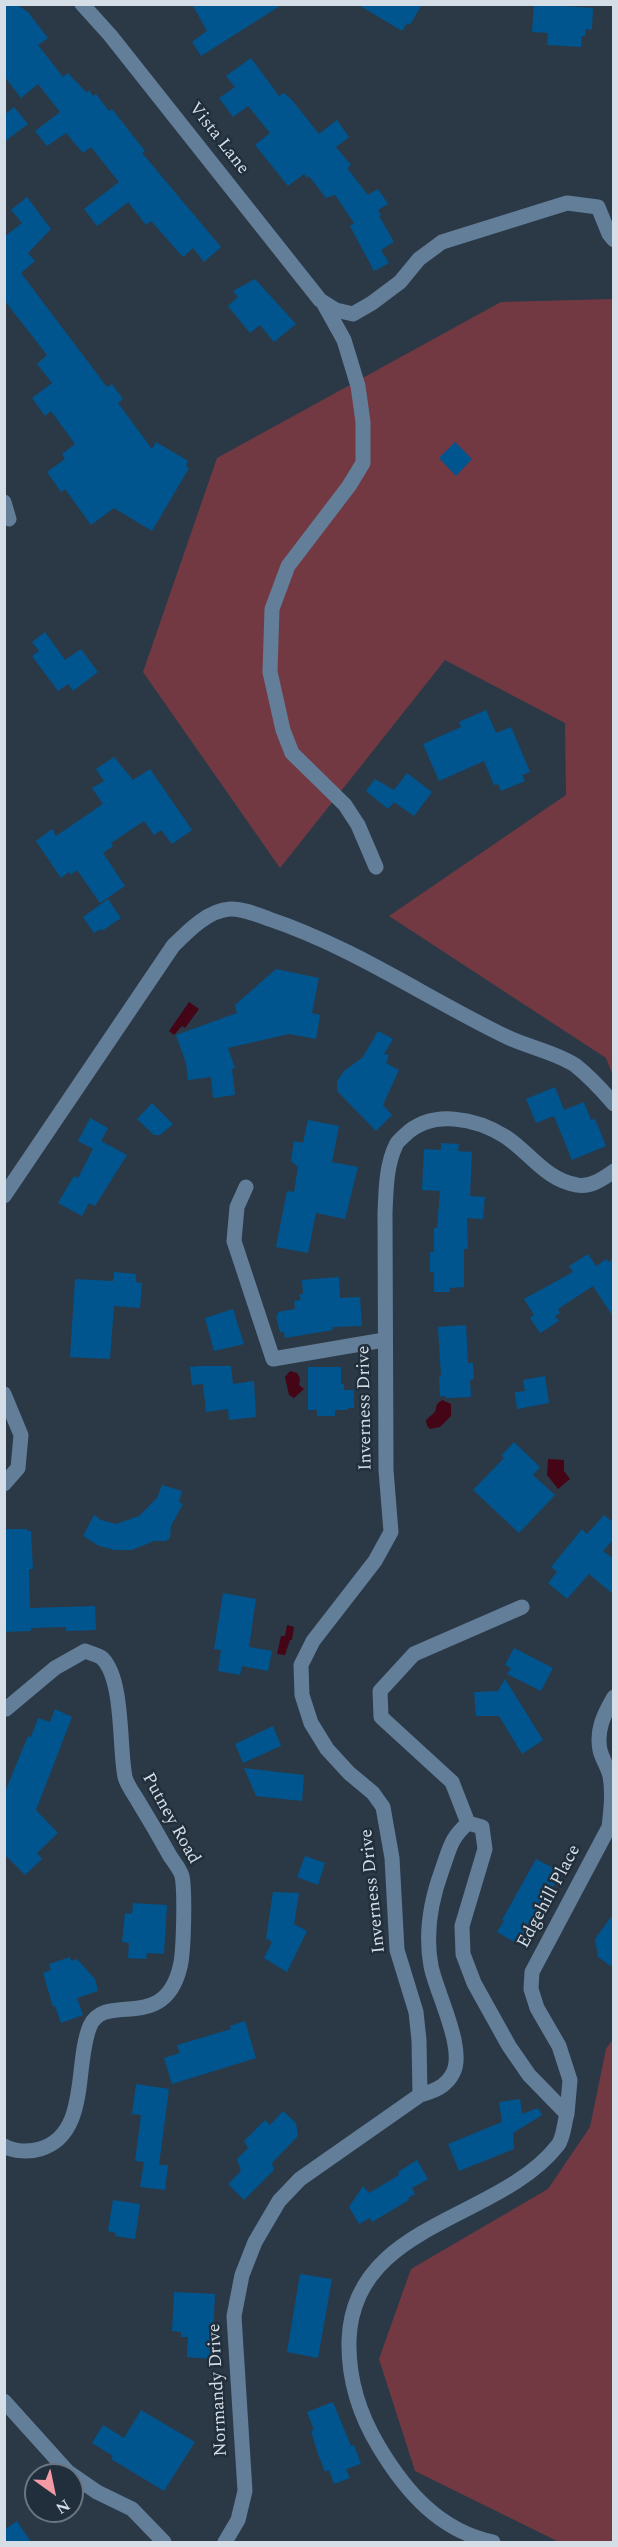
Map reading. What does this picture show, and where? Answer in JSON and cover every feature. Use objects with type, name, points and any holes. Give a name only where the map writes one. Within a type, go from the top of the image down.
[{"type":"street","name":"Vista Lane","points":[[82,4],[110,35],[321,301],[344,340],[358,386],[363,422],[363,463],[349,486],[288,566],[272,609],[270,672],[283,730],[292,753],[345,806],[358,825],[376,867]]},
{"type":"street","points":[[321,301],[336,310],[353,314],[400,282],[418,259],[442,242],[567,203],[598,207],[609,234],[614,240]]},
{"type":"street","points":[[4,502],[9,519]]},
{"type":"street","points":[[4,1196],[173,946],[187,932],[210,916],[230,909],[292,927],[349,954],[508,1038],[573,1064],[614,1104]]},
{"type":"street","name":"Inverness Drive","points":[[420,2095],[420,2040],[416,2012],[397,1950],[392,1858],[383,1807],[373,1793],[349,1773],[327,1749],[311,1723],[302,1695],[301,1665],[313,1641],[375,1561],[391,1532],[386,1470],[384,1340],[385,1213],[388,1173],[396,1144],[414,1127],[446,1118],[472,1121],[506,1137],[534,1163],[561,1180],[579,1186],[602,1180],[614,1171]]},
{"type":"street","points":[[246,1187],[237,1208],[234,1241],[273,1359],[384,1340]]},
{"type":"street","points":[[4,1394],[21,1435],[18,1468],[4,1484]]},
{"type":"street","points":[[468,1823],[452,1782],[381,1717],[380,1691],[414,1654],[522,1607]]},
{"type":"street","name":"Putney Road","points":[[4,2146],[9,2149],[33,2151],[52,2145],[67,2129],[77,2102],[84,2047],[91,2023],[109,2010],[146,2009],[160,2002],[168,1992],[180,1968],[183,1943],[182,1875],[125,1779],[120,1721],[112,1674],[101,1657],[85,1651],[55,1668],[5,1709]]},
{"type":"street","name":"Edgehill Place","points":[[567,2114],[570,2080],[559,2046],[537,2008],[531,1989],[532,1972],[611,1828],[612,1801],[609,1775],[600,1751],[598,1733],[604,1713],[614,1697]]},
{"type":"street","points":[[420,2095],[440,2089],[454,2072],[457,2054],[431,1965],[428,1933],[437,1883],[454,1835],[468,1823]]},
{"type":"street","points":[[468,1823],[482,1827],[485,1849],[462,1926],[463,1954],[474,1983],[509,2046],[529,2075],[567,2114],[560,2143],[528,2173],[417,2236],[383,2260],[364,2282],[354,2307],[350,2329],[349,2360],[355,2396],[375,2441],[396,2476],[427,2510],[449,2526],[477,2539],[493,2542]]},
{"type":"street","name":"Normandy Drive","points":[[225,2542],[238,2520],[245,2491],[234,2316],[242,2275],[255,2241],[279,2201],[300,2179],[420,2095]]},
{"type":"street","points":[[4,2401],[68,2472],[97,2492],[132,2509],[164,2542]]},
{"type":"shaded area","points":[[613,299],[613,1076],[606,1058],[389,916],[566,795],[565,723],[445,660],[280,868],[143,672],[217,458],[501,302]]},
{"type":"shaded area","points":[[189,1002],[199,1009],[185,1028],[182,1026],[174,1035],[169,1031]]},
{"type":"shaded area","points":[[290,1371],[297,1373],[300,1378],[299,1385],[304,1389],[294,1398],[289,1395],[285,1377]]},
{"type":"shaded area","points":[[442,1400],[451,1404],[451,1416],[440,1427],[430,1429],[426,1420],[435,1412],[437,1404]]},
{"type":"shaded area","points":[[548,1459],[564,1460],[564,1471],[570,1479],[558,1489],[547,1475]]},
{"type":"shaded area","points":[[287,1625],[294,1627],[292,1640],[290,1640],[285,1655],[277,1654],[281,1636],[285,1636]]},
{"type":"shaded area","points":[[613,2039],[613,2542],[559,2542],[415,2471],[379,2359],[411,2269],[548,2189],[590,2127],[606,2049]]},
{"type":"building","points":[[4,4],[16,4],[28,12],[48,38],[38,45],[63,77],[68,73],[87,93],[89,90],[93,96],[96,94],[109,111],[112,109],[145,151],[142,153],[221,247],[204,262],[193,248],[183,257],[151,221],[146,225],[128,202],[97,226],[84,209],[119,182],[91,147],[83,153],[66,133],[47,146],[35,131],[60,112],[38,84],[21,98],[4,76]]},
{"type":"building","points":[[192,4],[283,4],[201,56],[192,42],[207,31]]},
{"type":"building","points":[[357,4],[422,4],[410,25],[407,23],[402,31]]},
{"type":"building","points":[[534,4],[593,8],[592,30],[586,29],[585,36],[582,36],[581,47],[547,45],[548,33],[532,32]]},
{"type":"building","points":[[251,58],[279,96],[284,93],[292,100],[319,134],[337,120],[349,137],[336,147],[351,165],[347,168],[368,195],[378,189],[388,204],[378,210],[394,242],[381,250],[389,263],[374,271],[350,226],[354,223],[335,195],[326,198],[309,176],[307,178],[304,174],[288,186],[255,145],[270,133],[248,106],[233,117],[219,98],[235,87],[226,76]]},
{"type":"building","points":[[14,107],[28,124],[4,142],[4,115]]},
{"type":"building","points":[[27,197],[51,229],[28,253],[35,261],[21,273],[107,387],[112,384],[123,399],[118,403],[152,449],[156,442],[188,461],[186,466],[189,468],[152,531],[114,508],[91,525],[65,489],[61,492],[47,472],[65,459],[62,454],[75,444],[51,411],[45,416],[32,398],[52,383],[37,364],[47,355],[4,300],[4,237],[22,223],[11,210]]},
{"type":"building","points":[[255,279],[296,324],[274,342],[260,325],[250,333],[228,306],[238,297],[233,291]]},
{"type":"building","points":[[455,442],[472,459],[456,476],[439,458]]},
{"type":"building","points":[[45,632],[65,660],[81,649],[98,672],[73,691],[68,684],[58,691],[32,656],[39,651],[32,642]]},
{"type":"building","points":[[486,710],[496,733],[511,727],[530,772],[522,775],[525,781],[501,791],[498,784],[494,785],[484,761],[439,781],[423,744],[461,727],[459,722]]},
{"type":"building","points":[[114,757],[133,780],[150,769],[192,830],[172,844],[161,830],[154,835],[144,821],[111,843],[113,846],[103,853],[125,886],[100,903],[77,870],[61,878],[36,841],[52,829],[56,836],[103,804],[92,788],[104,781],[96,769]]},
{"type":"building","points":[[407,773],[432,792],[414,816],[394,802],[388,809],[366,791],[375,779],[394,790]]},
{"type":"building","points":[[108,899],[121,918],[102,931],[101,929],[94,933],[83,917]]},
{"type":"building","points":[[276,969],[319,978],[312,1013],[320,1015],[316,1039],[289,1034],[228,1048],[235,1068],[232,1069],[235,1095],[213,1098],[211,1077],[188,1080],[186,1063],[176,1035],[237,1013],[235,1005]]},
{"type":"building","points":[[378,1031],[393,1039],[384,1054],[389,1055],[386,1063],[399,1070],[383,1105],[392,1115],[376,1131],[337,1091],[337,1081],[344,1071],[363,1057]]},
{"type":"building","points":[[555,1087],[564,1110],[584,1102],[591,1120],[595,1119],[606,1146],[572,1160],[554,1116],[536,1123],[526,1099]]},
{"type":"building","points":[[152,1103],[173,1124],[160,1135],[154,1135],[137,1119]]},
{"type":"building","points":[[90,1118],[108,1128],[101,1141],[127,1155],[95,1206],[89,1203],[82,1216],[58,1203],[74,1176],[78,1178],[93,1149],[78,1141]]},
{"type":"building","points":[[308,1120],[339,1126],[332,1162],[358,1167],[345,1219],[316,1213],[308,1253],[276,1247],[287,1191],[294,1192],[298,1167],[291,1161],[294,1141],[303,1143]]},
{"type":"building","points":[[441,1143],[459,1144],[458,1151],[472,1152],[470,1196],[485,1197],[483,1219],[467,1218],[468,1249],[464,1249],[464,1287],[450,1288],[450,1292],[434,1292],[434,1272],[430,1272],[430,1252],[434,1252],[434,1228],[437,1228],[440,1191],[422,1190],[424,1149],[441,1150]]},
{"type":"building","points":[[588,1254],[596,1266],[607,1259],[608,1262],[614,1258],[614,1318],[593,1286],[558,1309],[560,1313],[555,1316],[559,1321],[540,1333],[530,1318],[534,1315],[524,1299],[573,1272],[569,1266]]},
{"type":"building","points":[[114,1272],[136,1274],[136,1282],[142,1283],[140,1308],[114,1306],[110,1359],[70,1357],[75,1279],[113,1281]]},
{"type":"building","points":[[339,1277],[340,1298],[360,1297],[362,1326],[332,1327],[333,1330],[285,1338],[284,1332],[280,1332],[276,1316],[278,1312],[295,1309],[294,1301],[301,1300],[299,1294],[303,1294],[302,1280]]},
{"type":"building","points":[[233,1309],[244,1344],[214,1351],[205,1318]]},
{"type":"building","points":[[466,1325],[468,1363],[473,1363],[474,1379],[470,1380],[471,1397],[446,1398],[446,1396],[440,1396],[438,1327]]},
{"type":"building","points":[[231,1366],[233,1384],[254,1381],[256,1417],[229,1420],[228,1409],[206,1412],[203,1384],[192,1385],[190,1367]]},
{"type":"building","points":[[308,1367],[341,1367],[341,1384],[344,1384],[344,1390],[354,1390],[354,1408],[335,1410],[335,1416],[317,1416],[317,1410],[308,1410]]},
{"type":"building","points":[[545,1376],[549,1403],[517,1409],[515,1392],[525,1391],[523,1380]]},
{"type":"building","points":[[514,1442],[540,1467],[533,1475],[555,1495],[519,1533],[473,1490],[504,1458],[501,1456]]},
{"type":"building","points":[[162,1485],[182,1491],[179,1502],[183,1504],[171,1526],[170,1538],[166,1541],[154,1541],[132,1550],[115,1550],[99,1546],[83,1536],[94,1515],[101,1520],[116,1524],[139,1516],[157,1498]]},
{"type":"building","points":[[604,1515],[614,1523],[614,1539],[603,1551],[614,1559],[614,1595],[589,1574],[567,1599],[548,1583],[557,1572],[551,1567],[582,1529],[587,1534]]},
{"type":"building","points":[[4,1529],[31,1531],[33,1569],[29,1569],[30,1608],[95,1606],[96,1630],[66,1631],[66,1627],[31,1628],[31,1631],[4,1632]]},
{"type":"building","points":[[223,1593],[256,1599],[249,1647],[272,1651],[268,1671],[242,1666],[240,1675],[218,1671],[221,1650],[214,1649]]},
{"type":"building","points":[[514,1648],[553,1668],[541,1691],[507,1674],[511,1668],[505,1665]]},
{"type":"building","points":[[505,1679],[543,1740],[522,1754],[499,1716],[476,1716],[474,1692],[498,1691]]},
{"type":"building","points":[[55,1709],[72,1717],[36,1810],[58,1833],[37,1853],[42,1859],[25,1875],[4,1854],[4,1794],[38,1718],[50,1722]]},
{"type":"building","points":[[273,1726],[281,1746],[243,1763],[235,1744]]},
{"type":"building","points":[[244,1768],[304,1775],[302,1801],[256,1796]]},
{"type":"building","points":[[305,1856],[325,1863],[318,1885],[297,1877]]},
{"type":"building","points":[[536,1859],[561,1872],[521,1946],[497,1932]]},
{"type":"building","points":[[273,1892],[299,1893],[294,1924],[307,1931],[287,1972],[264,1958],[272,1942],[266,1938]]},
{"type":"building","points":[[133,1903],[167,1905],[164,1954],[147,1953],[146,1959],[128,1958],[129,1943],[122,1942],[125,1913],[132,1914]]},
{"type":"building","points":[[614,1913],[614,1968],[598,1957],[595,1939]]},
{"type":"building","points":[[70,1957],[71,1961],[77,1959],[95,1979],[98,1991],[77,1998],[83,2015],[61,2023],[55,2006],[53,2007],[43,1973],[51,1970],[49,1964]]},
{"type":"building","points":[[245,2021],[256,2058],[172,2084],[164,2058],[180,2053],[177,2045],[231,2029],[230,2026]]},
{"type":"building","points":[[136,2084],[169,2089],[159,2165],[168,2165],[165,2190],[140,2187],[144,2162],[135,2161],[141,2115],[132,2114]]},
{"type":"building","points":[[520,2099],[522,2114],[538,2108],[542,2115],[513,2133],[514,2149],[459,2171],[448,2144],[502,2122],[499,2102]]},
{"type":"building","points":[[283,2111],[296,2123],[298,2136],[272,2163],[274,2170],[244,2200],[228,2184],[241,2171],[237,2159],[248,2148],[244,2141],[265,2120],[270,2125]]},
{"type":"building","points":[[417,2160],[428,2179],[412,2188],[415,2194],[372,2222],[370,2218],[359,2224],[349,2207],[363,2186],[369,2193],[399,2175],[398,2172]]},
{"type":"building","points":[[113,2200],[140,2204],[135,2239],[115,2236],[116,2233],[108,2231]]},
{"type":"building","points":[[300,2274],[332,2279],[318,2358],[287,2352]]},
{"type":"building","points":[[174,2292],[215,2294],[212,2359],[187,2357],[188,2337],[181,2337],[181,2332],[172,2331]]},
{"type":"building","points":[[333,2402],[361,2464],[346,2469],[350,2478],[334,2484],[329,2470],[325,2472],[318,2454],[311,2431],[314,2430],[307,2412]]},
{"type":"building","points":[[141,2410],[195,2442],[164,2491],[111,2459],[113,2456],[92,2443],[103,2425],[124,2438]]},
{"type":"building","points":[[17,2521],[31,2542],[4,2542],[4,2530]]}]
